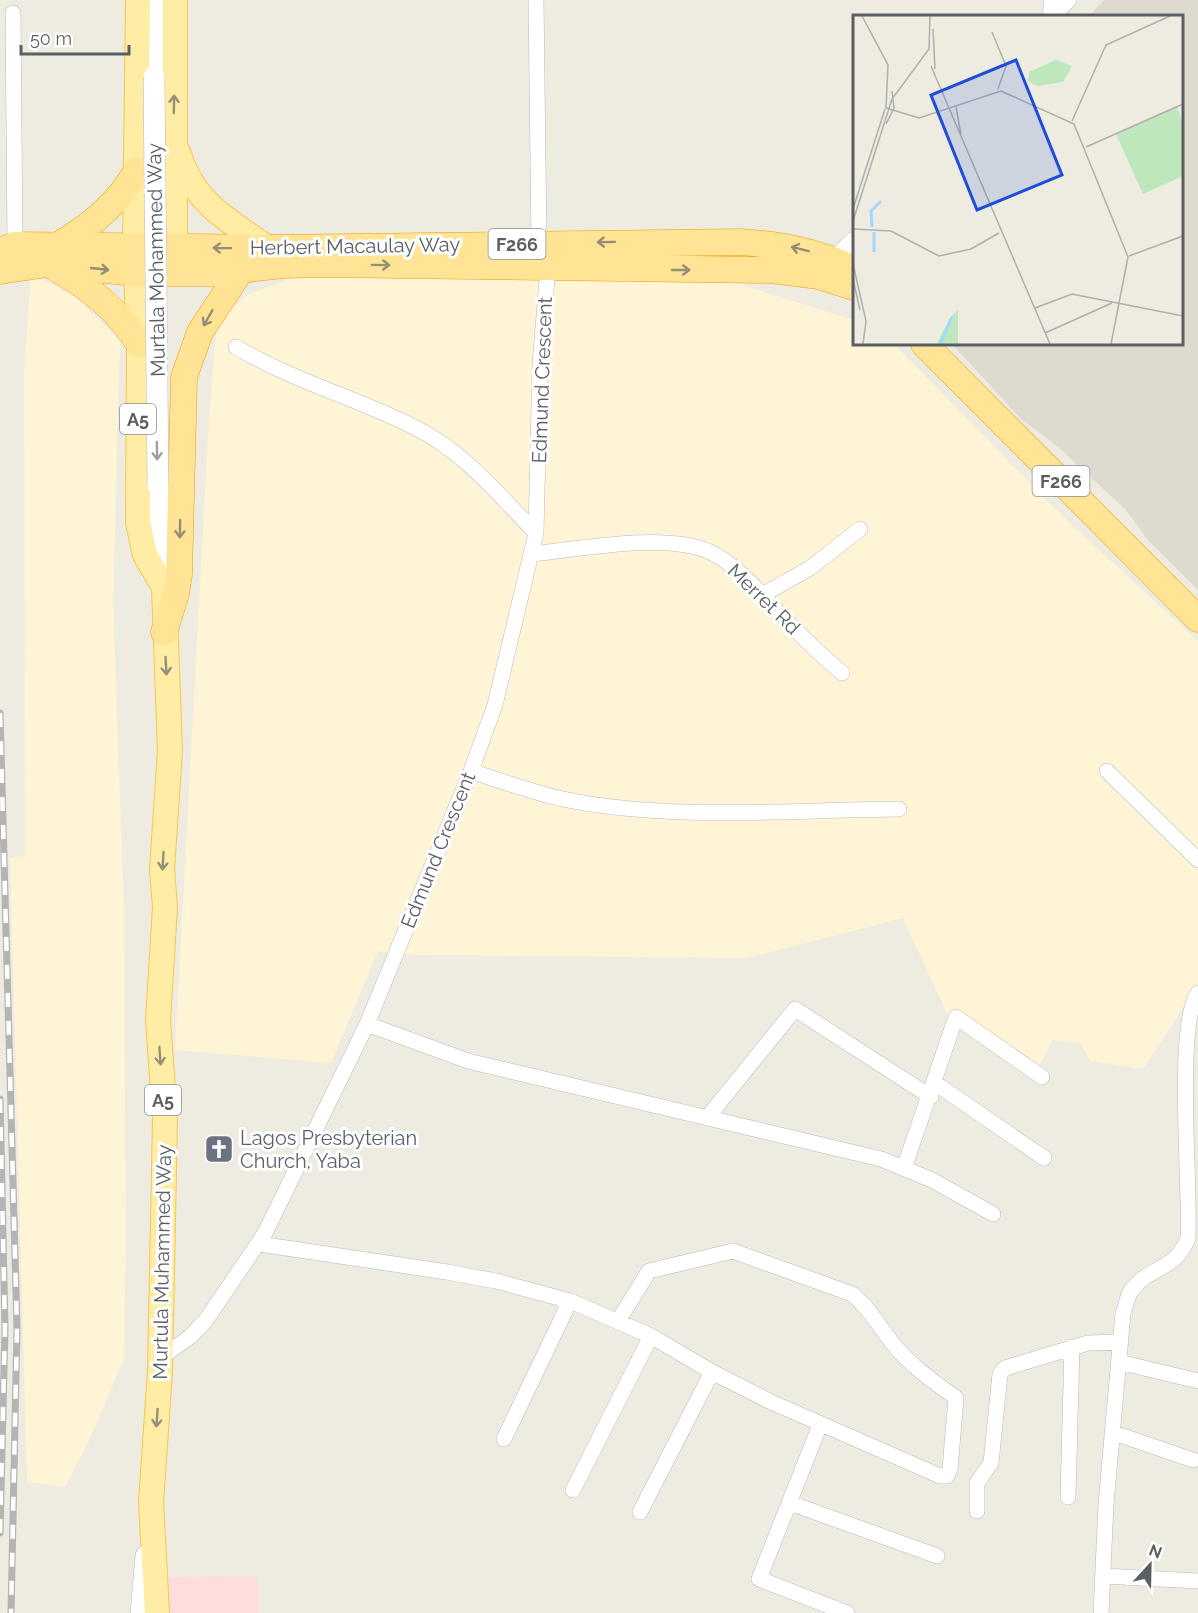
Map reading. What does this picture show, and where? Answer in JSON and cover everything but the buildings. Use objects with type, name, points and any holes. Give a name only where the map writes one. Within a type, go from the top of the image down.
[{"type":"highway","points":[[0,271],[52,255],[101,214],[124,190],[137,170]]},
{"type":"highway","name":"Herbert Macaulay Way","points":[[52,255],[135,246],[268,248],[294,240],[538,243],[741,242],[788,246],[845,265]]},
{"type":"highway","points":[[7,248],[52,255],[71,277],[108,304],[124,321],[139,344]]},
{"type":"highway","name":"Herbert Macaulay Way","points":[[52,255],[136,273],[241,270],[322,264],[771,270],[819,276],[853,286]]},
{"type":"highway","points":[[165,632],[179,574],[184,377],[200,332],[241,270]]},
{"type":"highway","name":"F266","points":[[925,345],[1198,619]]},
{"type":"highway","name":"F266","points":[[942,345],[1001,407],[1128,529],[1198,602]]},
{"type":"main road","points":[[135,246],[138,0]]},
{"type":"main road","name":"Murtala Mohammed Way","points":[[156,0],[154,77],[158,485],[164,587]]},
{"type":"main road","points":[[175,0],[174,247],[176,273]]},
{"type":"main road","points":[[174,138],[183,166],[202,198],[227,222],[268,248]]},
{"type":"main road","name":"A5","points":[[135,246],[139,344],[138,522],[145,555],[164,587]]},
{"type":"main road","name":"Murtula Muhammed Way","points":[[157,1613],[151,1502],[160,1371],[165,1119],[158,1020],[165,907],[162,870],[170,751],[164,587]]},
{"type":"main road","points":[[141,1613],[151,1502]]},
{"type":"street","points":[[536,0],[538,243]]},
{"type":"street","points":[[1053,10],[1069,0]]},
{"type":"street","points":[[7,248],[13,13]]},
{"type":"street","points":[[845,265],[853,247]]},
{"type":"street","name":"Edmund Crescent","points":[[160,1371],[163,1356],[190,1336],[206,1320],[259,1244],[367,1024],[471,771],[495,705],[536,533],[540,364],[548,268]]},
{"type":"street","points":[[236,347],[263,363],[417,428],[442,443],[478,473],[536,533]]},
{"type":"street","points":[[764,594],[810,568],[860,529]]},
{"type":"street","name":"Merret Rd","points":[[531,554],[648,543],[682,545],[709,552],[764,594],[781,615],[842,673]]},
{"type":"street","points":[[471,771],[543,794],[605,806],[693,810],[899,809]]},
{"type":"street","points":[[1107,771],[1198,860]]},
{"type":"street","points":[[1101,1613],[1106,1504],[1123,1313],[1130,1293],[1146,1278],[1176,1259],[1188,1238],[1193,1035],[1191,1010],[1198,993]]},
{"type":"street","points":[[708,1118],[795,1009],[1044,1158]]},
{"type":"street","points":[[904,1168],[933,1090],[956,1017],[1042,1077]]},
{"type":"street","points":[[367,1024],[468,1061],[847,1150],[904,1168],[993,1214]]},
{"type":"street","points":[[259,1244],[447,1272],[516,1286],[570,1301],[651,1336],[712,1372],[820,1425],[899,1460],[940,1476],[947,1476],[950,1469],[956,1398],[920,1371],[895,1347],[861,1301],[852,1294],[733,1251],[649,1270],[618,1321]]},
{"type":"street","points":[[504,1439],[570,1301]]},
{"type":"street","points":[[573,1490],[651,1336]]},
{"type":"street","points":[[977,1511],[977,1483],[992,1463],[1000,1374],[1005,1368],[1093,1342],[1121,1342]]},
{"type":"street","points":[[1068,1497],[1072,1347]]},
{"type":"street","points":[[1119,1362],[1198,1381]]},
{"type":"street","points":[[640,1512],[712,1372]]},
{"type":"street","points":[[820,1425],[759,1579],[847,1613]]},
{"type":"street","points":[[1114,1433],[1193,1460]]},
{"type":"street","points":[[790,1503],[937,1556]]},
{"type":"street","points":[[1102,1576],[1198,1581]]},
{"type":"shaded area","points":[[1104,0],[1198,0],[1198,590],[1148,540],[1125,509],[1057,446],[1020,418],[953,345],[1183,345],[1183,15],[1090,15]]},
{"type":"shaded area","points":[[31,274],[74,296],[120,341],[113,602],[124,912],[126,1244],[124,1359],[88,1443],[65,1487],[27,1482],[10,858],[25,856],[24,372]]},
{"type":"shaded area","points":[[293,278],[719,278],[853,320],[853,345],[895,345],[1063,517],[1198,641],[1198,985],[1143,1069],[1090,1061],[1080,1043],[1052,1040],[1034,1077],[951,1022],[903,918],[747,958],[414,955],[378,951],[331,1063],[175,1050],[209,418],[216,333],[227,312],[249,294]]},
{"type":"shaded area","points":[[258,1576],[259,1613],[166,1613],[165,1577]]},
{"type":"railway","points":[[0,713],[17,1328],[11,1613]]},
{"type":"railway","points":[[0,1099],[5,1328],[0,1533]]},
{"type":"place","name":"Lagos Presbyterian Church, Yaba","points":[[219,1149]]}]
